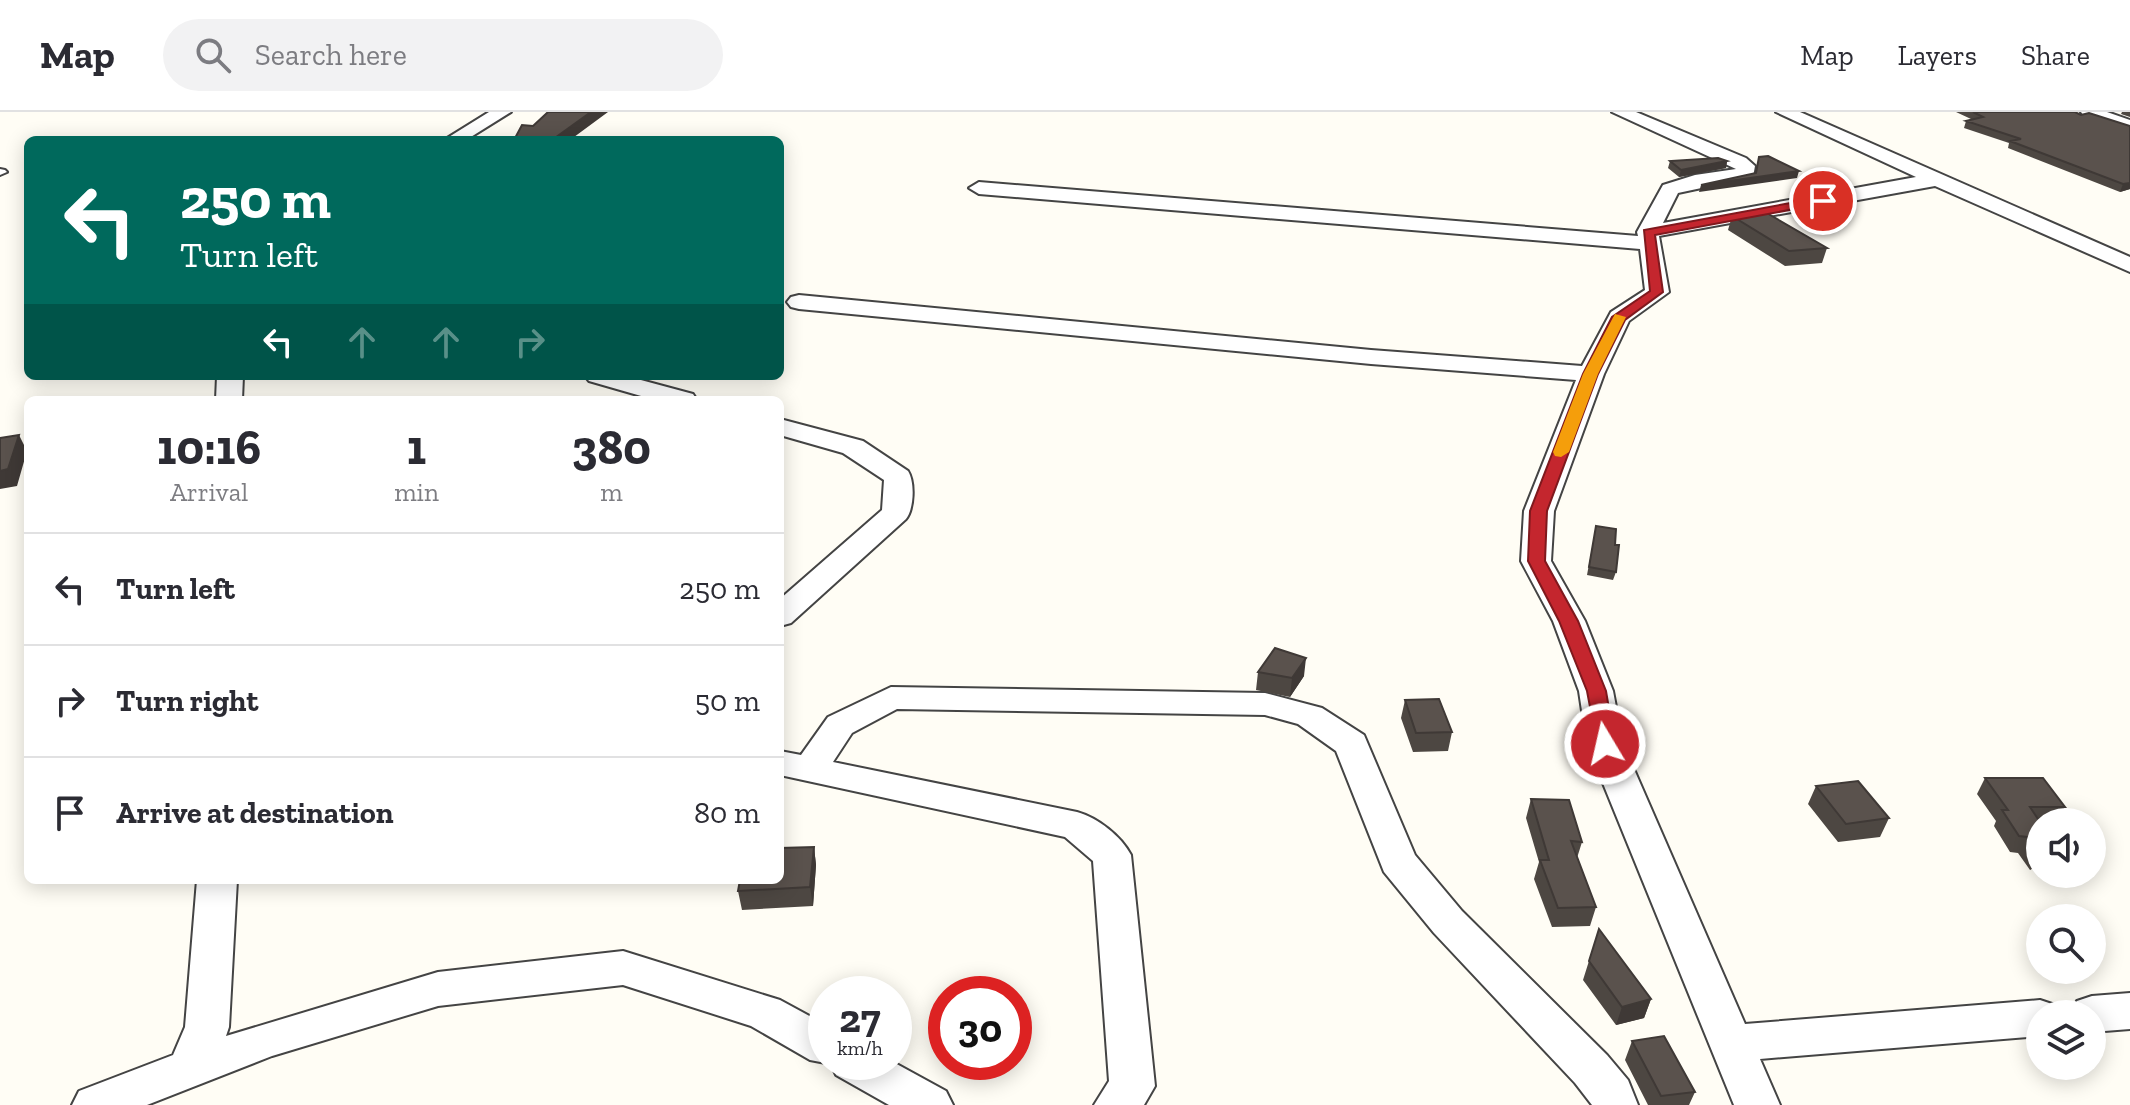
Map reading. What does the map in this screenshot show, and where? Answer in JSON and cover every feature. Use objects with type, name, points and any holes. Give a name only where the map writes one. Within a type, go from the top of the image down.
[{"type":"street","points":[[460,136],[502,112]]},
{"type":"street","points":[[1621,112],[1739,162],[1746,173],[1695,181],[1670,189],[1650,238],[1657,292],[1619,317],[1591,374],[1539,511],[1536,561],[1569,621],[1596,691],[1605,744],[1757,1105]]},
{"type":"street","points":[[1785,112],[2130,265]]},
{"type":"street","points":[[2090,112],[2130,126]]},
{"type":"street","points":[[979,188],[1650,238],[1939,179]]},
{"type":"street","points":[[799,302],[1371,357],[1591,374]]},
{"type":"street","points":[[612,380],[670,396]]},
{"type":"street","points":[[784,428],[853,447],[898,477],[896,513],[784,612]]},
{"type":"street","points":[[794,766],[840,725],[891,698],[1265,704],[1310,716],[1351,744],[1398,862],[1448,922],[1591,1069],[1612,1094],[1615,1105]]},
{"type":"street","points":[[794,766],[1077,826],[1112,855],[1132,1086],[1117,1105]]},
{"type":"street","points":[[190,1069],[207,1027],[217,884]]},
{"type":"street","points":[[95,1105],[264,1040],[438,989],[623,968],[765,1013],[808,1037]]},
{"type":"street","points":[[2106,1013],[2130,1011]]},
{"type":"street","points":[[1732,1043],[2026,1019]]},
{"type":"street","points":[[885,1080],[930,1105]]},
{"type":"building","points":[[548,112],[591,112],[558,136],[516,136],[522,125],[533,126]]},
{"type":"building","points":[[1973,112],[2089,113],[2130,126],[2130,183],[2123,184],[2010,141],[2021,139],[1966,121],[1983,117]]},
{"type":"building","points":[[1768,156],[1799,171],[1701,185],[1756,173],[1759,157]]},
{"type":"building","points":[[1718,158],[1727,161],[1681,170],[1670,161]]},
{"type":"building","points":[[1765,212],[1827,248],[1789,251],[1732,216]]},
{"type":"building","points":[[19,435],[8,469],[0,471],[0,438]]},
{"type":"building","points":[[1596,526],[1616,529],[1615,545],[1619,545],[1616,572],[1589,567]]},
{"type":"building","points":[[1275,648],[1306,658],[1292,678],[1258,672]]},
{"type":"building","points":[[1439,699],[1452,732],[1416,733],[1405,700]]},
{"type":"building","points":[[1985,778],[2043,778],[2065,807],[2026,808],[2026,837],[2019,836],[2002,810],[2008,810]]},
{"type":"building","points":[[1858,781],[1889,818],[1846,824],[1816,786]]},
{"type":"building","points":[[1531,799],[1569,800],[1582,842],[1571,841],[1596,907],[1558,908],[1540,860],[1549,860]]},
{"type":"building","points":[[814,847],[810,887],[738,891],[739,884],[784,884],[784,848]]},
{"type":"building","points":[[1599,929],[1651,999],[1622,1007],[1589,961]]},
{"type":"building","points":[[1664,1036],[1695,1092],[1661,1096],[1632,1041]]},
{"type":"slow traffic","points":[[1561,452],[1591,374],[1620,317]]},
{"type":"route","points":[[1605,744],[1596,691],[1569,621],[1536,561],[1539,511],[1591,374],[1619,317],[1657,292],[1648,232],[1823,201]]}]
